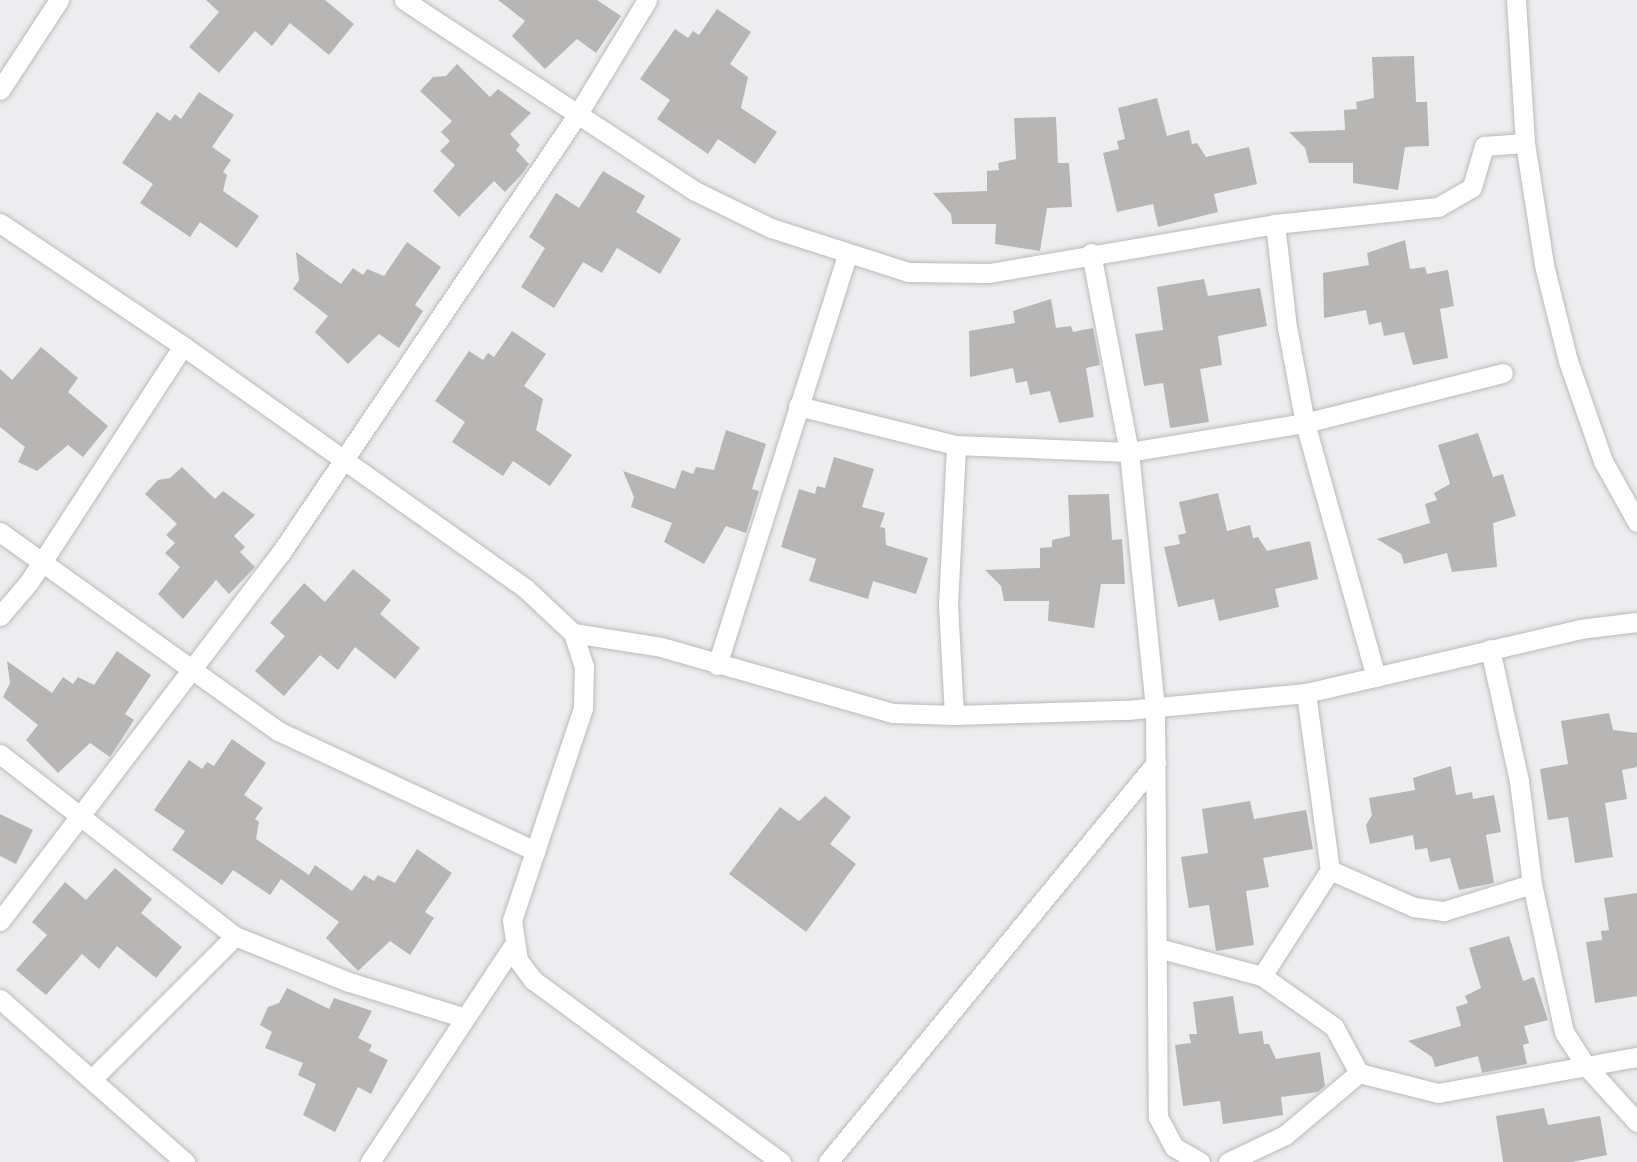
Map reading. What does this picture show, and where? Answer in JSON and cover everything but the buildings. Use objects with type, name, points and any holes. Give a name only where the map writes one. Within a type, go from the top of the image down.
[{"type":"street","points":[[0,90],[59,0]]},
{"type":"street","points":[[404,0],[579,112],[695,191],[771,228],[847,256],[908,272],[945,276],[1275,224],[1438,207],[1472,187],[1484,146],[1525,143]]},
{"type":"street","points":[[0,921],[191,667],[281,554],[579,112],[647,0]]},
{"type":"street","points":[[1516,0],[1525,143],[1544,265],[1568,361],[1603,461],[1637,522]]},
{"type":"street","points":[[0,223],[183,346],[345,460],[525,589],[573,633],[584,666],[583,708],[512,920],[513,946],[533,980],[781,1162]]},
{"type":"street","points":[[1275,224],[1287,327],[1305,423],[1376,677]]},
{"type":"street","points":[[1091,253],[1129,452],[1155,707],[1158,1117],[1174,1147],[1200,1162]]},
{"type":"street","points":[[717,665],[847,256]]},
{"type":"street","points":[[0,616],[43,560],[183,346]]},
{"type":"street","points":[[798,406],[956,444],[1129,452],[1305,423],[1503,373]]},
{"type":"street","points":[[954,715],[948,605],[956,444]]},
{"type":"street","points":[[0,532],[291,737],[535,851]]},
{"type":"street","points":[[573,633],[661,647],[893,713],[954,715],[1155,707],[1306,693],[1490,649],[1637,622]]},
{"type":"street","points":[[1490,649],[1519,781],[1532,884],[1564,1032],[1586,1066],[1637,1122]]},
{"type":"street","points":[[1262,976],[1330,870],[1306,693]]},
{"type":"street","points":[[0,754],[79,818],[235,936],[349,982],[462,1017]]},
{"type":"street","points":[[828,1162],[1156,763]]},
{"type":"street","points":[[1330,870],[1434,912],[1532,884]]},
{"type":"street","points":[[92,1079],[235,936]]},
{"type":"street","points":[[370,1162],[462,1017],[513,946]]},
{"type":"street","points":[[1158,948],[1262,976],[1334,1027],[1359,1073],[1438,1093],[1637,1057]]},
{"type":"street","points":[[0,999],[185,1162]]},
{"type":"street","points":[[1228,1162],[1284,1135],[1359,1073]]}]
